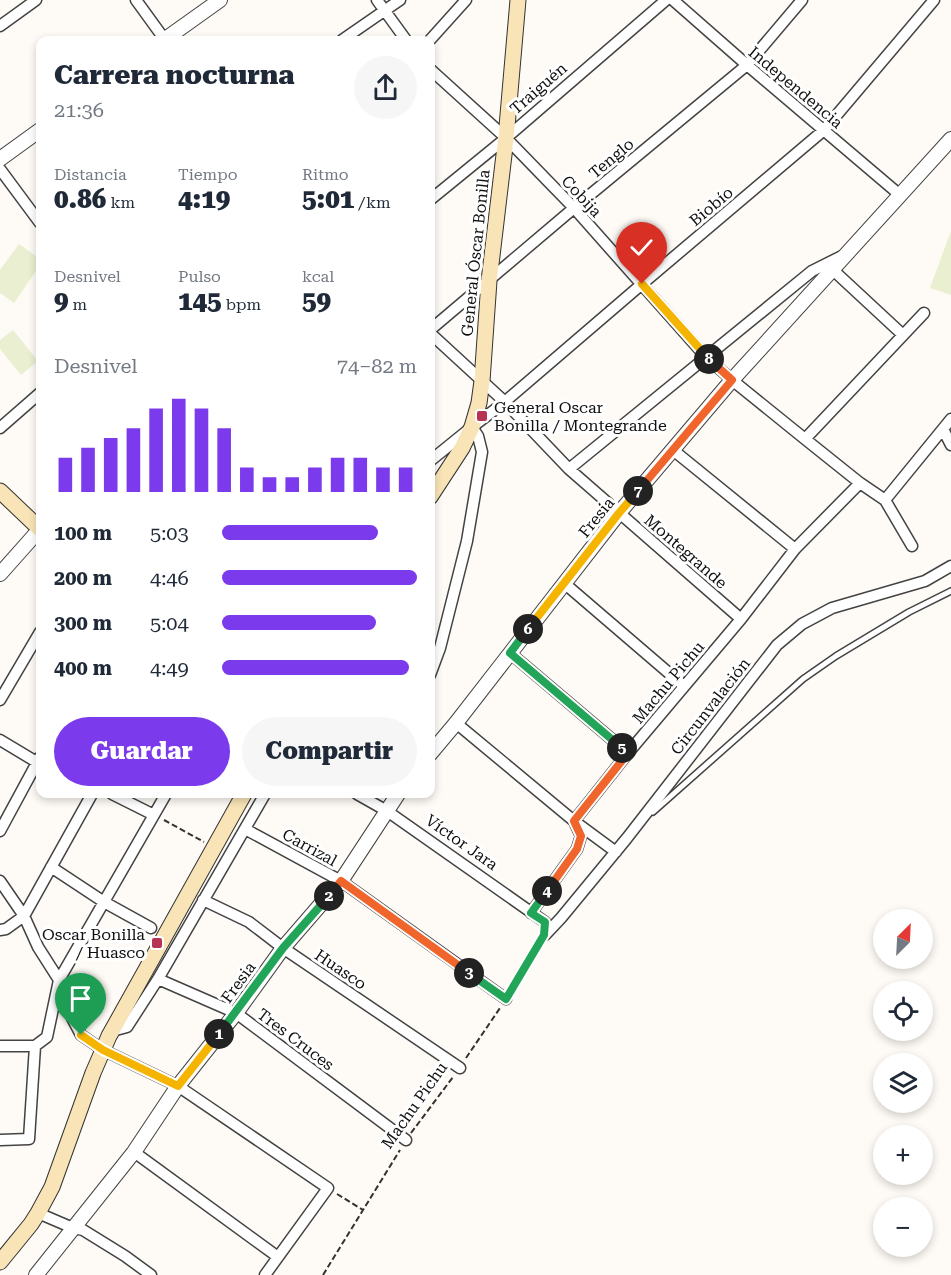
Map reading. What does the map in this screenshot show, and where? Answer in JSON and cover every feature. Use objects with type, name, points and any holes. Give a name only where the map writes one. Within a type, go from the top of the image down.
[{"type":"main road","name":"General Óscar Bonilla","points":[[435,489],[462,448],[479,404],[489,281],[506,138],[518,0]]},
{"type":"main road","points":[[0,491],[36,524]]},
{"type":"main road","points":[[0,1262],[38,1214],[52,1187],[112,1031],[242,798]]},
{"type":"street","points":[[0,26],[36,0]]},
{"type":"street","points":[[135,0],[161,36]]},
{"type":"street","points":[[170,36],[220,0]]},
{"type":"street","points":[[377,0],[403,36]]},
{"type":"street","points":[[348,36],[400,0]]},
{"type":"street","points":[[434,36],[466,0]]},
{"type":"street","name":"Traiguén","points":[[435,196],[666,0]]},
{"type":"street","name":"Independencia","points":[[673,0],[900,195]]},
{"type":"street","name":"Tenglo","points":[[435,328],[574,208],[747,65],[802,0]]},
{"type":"street","name":"Biobío","points":[[435,457],[505,402],[824,130],[934,0]]},
{"type":"street","name":"Cobija","points":[[435,74],[506,138],[574,208],[706,357],[860,483],[885,500],[912,546]]},
{"type":"street","points":[[0,159],[36,133]]},
{"type":"street","name":"Fresia","points":[[435,748],[619,513],[732,380],[951,139]]},
{"type":"street","points":[[0,169],[36,218]]},
{"type":"street","name":"Fresia","points":[[568,469],[812,272],[845,255]]},
{"type":"street","points":[[833,270],[903,335]]},
{"type":"street","points":[[805,439],[924,313]]},
{"type":"street","name":"Montegrande","points":[[435,337],[505,402],[568,469],[741,619]]},
{"type":"street","points":[[0,428],[36,396]]},
{"type":"street","points":[[885,500],[951,419]]},
{"type":"street","points":[[435,662],[467,541],[482,452],[478,436],[472,427]]},
{"type":"street","points":[[943,429],[951,445]]},
{"type":"street","points":[[673,450],[795,549]]},
{"type":"street","name":"Machu Pichu","points":[[574,821],[741,619],[795,549],[860,483]]},
{"type":"street","points":[[0,574],[36,533]]},
{"type":"street","name":"Circunvalación","points":[[544,935],[616,852],[777,645],[802,624],[832,608],[925,581],[951,566]]},
{"type":"street","points":[[564,583],[684,686]]},
{"type":"street","points":[[0,700],[36,639]]},
{"type":"street","points":[[510,653],[628,753]]},
{"type":"street","points":[[456,723],[574,821],[616,852]]},
{"type":"street","points":[[0,740],[36,759]]},
{"type":"street","points":[[0,831],[36,768]]},
{"type":"street","points":[[0,930],[6,929],[24,916],[90,798]]},
{"type":"street","points":[[120,798],[154,815]]},
{"type":"street","points":[[0,1046],[35,1046],[47,1037],[59,980],[164,798]]},
{"type":"street","points":[[112,1031],[127,1027],[158,980],[264,798]]},
{"type":"street","name":"Víctor Jara","points":[[364,798],[387,811],[545,922]]},
{"type":"street","name":"Fresia","points":[[36,1275],[134,1152],[178,1086],[236,1013],[283,948],[341,881],[395,798]]},
{"type":"street","points":[[531,913],[577,849],[581,836],[574,821]]},
{"type":"street","name":"Carrizal","points":[[245,829],[341,881],[506,999]]},
{"type":"street","points":[[51,867],[104,902],[151,928]]},
{"type":"street","points":[[0,881],[24,916],[38,947],[59,980],[72,1018],[81,1035],[103,1050],[178,1086],[328,1188],[265,1275]]},
{"type":"street","name":"Huasco","points":[[203,900],[249,922],[283,948],[460,1068]]},
{"type":"street","name":"Tres Cruces","points":[[158,980],[236,1013],[406,1140]]},
{"type":"street","points":[[0,1140],[29,1140],[35,1046]]},
{"type":"street","points":[[134,1152],[279,1257]]},
{"type":"street","points":[[38,1214],[83,1230],[151,1275]]},
{"type":"lane","points":[[634,829],[803,679],[836,656],[909,612],[951,591]]},
{"type":"path","points":[[154,815],[214,847]]},
{"type":"path","name":"Machu Pichu","points":[[323,1275],[406,1140],[450,1083],[506,999],[544,935]]},
{"type":"path","points":[[328,1188],[363,1210]]},
{"type":"green space","points":[[951,231],[951,295],[930,288]]},
{"type":"green space","points":[[19,244],[36,256],[36,271],[14,303],[0,293],[0,270]]},
{"type":"green space","points":[[13,330],[36,359],[36,363],[21,375],[0,349],[0,340]]},
{"type":"place","name":"General Oscar Bonilla / Montegrande","points":[[482,416]]},
{"type":"place","name":"Oscar Bonilla / Huasco","points":[[157,943]]},
{"type":"route","points":[[81,1035],[103,1050],[178,1086],[236,1013],[283,948],[341,881],[506,999],[544,935],[545,922],[531,913],[577,849],[581,836],[574,821],[628,753],[510,653],[619,513],[732,380],[706,357],[642,284]]}]
